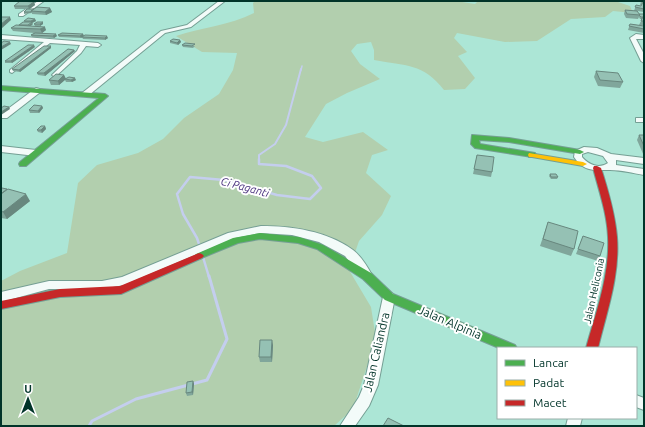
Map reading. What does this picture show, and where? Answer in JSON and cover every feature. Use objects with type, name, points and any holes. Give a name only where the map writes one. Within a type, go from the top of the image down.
[{"type":"street","points":[[21,15],[41,1]]},
{"type":"street","points":[[86,93],[163,32],[189,26],[222,1]]},
{"type":"street","points":[[644,36],[636,36],[634,38],[644,61]]},
{"type":"street","points":[[1,37],[48,42],[98,44]]},
{"type":"street","points":[[12,70],[48,42]]},
{"type":"street","points":[[55,75],[79,52],[84,44]]},
{"type":"street","points":[[1,88],[86,93],[105,96],[23,164]]},
{"type":"street","points":[[4,116],[39,90]]},
{"type":"street","points":[[644,161],[610,162],[597,168],[584,164],[478,146],[475,144],[475,137],[509,140],[580,152],[595,150],[610,162],[644,172]]},
{"type":"street","points":[[1,149],[36,153]]},
{"type":"street","points":[[580,152],[578,157],[584,164]]},
{"type":"street","points":[[610,162],[644,164]]},
{"type":"street","points":[[610,162],[644,168]]},
{"type":"street","name":"Jalan Heliconia","points":[[592,347],[608,284],[613,255],[612,233],[597,168]]},
{"type":"street","points":[[1,305],[60,293],[121,290],[140,278],[252,230],[271,230],[318,239],[336,245],[349,253],[359,263],[367,276],[389,297]]},
{"type":"street","points":[[1,297],[50,285],[102,285],[140,278]]},
{"type":"street","name":"Jalan Alpinia","points":[[389,297],[509,347]]},
{"type":"street","name":"Jalan Caliandra","points":[[347,426],[364,400],[371,384],[389,297]]},
{"type":"green space","points":[[255,1],[456,1],[475,4],[478,1],[615,1],[630,6],[633,13],[613,11],[605,17],[571,19],[537,41],[505,42],[457,33],[454,38],[467,52],[458,56],[475,78],[465,89],[444,90],[436,81],[421,70],[405,65],[374,60],[374,50],[371,42],[357,44],[351,51],[360,64],[380,79],[326,104],[305,137],[323,142],[363,132],[388,150],[372,155],[366,173],[391,196],[382,215],[359,241],[349,270],[371,307],[376,339],[353,409],[334,426],[1,426],[1,281],[20,271],[67,253],[78,183],[97,165],[138,153],[163,139],[184,118],[219,94],[233,70],[237,53],[202,52],[176,36],[225,24],[245,17],[254,13],[253,3]]},
{"type":"building","points":[[20,1],[34,2],[28,6],[14,6]]},
{"type":"building","points":[[643,2],[644,9],[635,7],[636,5],[641,6]]},
{"type":"building","points":[[37,7],[50,8],[45,12],[31,11]]},
{"type":"building","points":[[27,9],[34,9],[31,12],[24,12]]},
{"type":"building","points":[[625,10],[637,11],[640,15],[627,14]]},
{"type":"building","points":[[639,14],[644,14],[644,17],[641,17]]},
{"type":"building","points":[[1,17],[10,17],[1,24]]},
{"type":"building","points":[[28,18],[35,19],[31,21],[24,21]]},
{"type":"building","points":[[23,22],[32,22],[28,25],[19,25]]},
{"type":"building","points":[[37,22],[43,22],[40,24],[34,24]]},
{"type":"building","points":[[630,24],[644,26],[644,29],[629,26]]},
{"type":"building","points":[[16,25],[45,27],[40,29],[11,28]]},
{"type":"building","points":[[35,33],[56,34],[53,36],[31,35]]},
{"type":"building","points":[[62,33],[83,34],[80,36],[58,35]]},
{"type":"building","points":[[85,35],[107,36],[105,38],[82,37]]},
{"type":"building","points":[[173,39],[180,40],[177,43],[170,41]]},
{"type":"building","points":[[4,41],[10,42],[1,47],[1,43]]},
{"type":"building","points":[[185,43],[195,44],[192,46],[182,45]]},
{"type":"building","points":[[28,45],[34,45],[11,61],[5,61]]},
{"type":"building","points":[[44,46],[51,46],[19,70],[12,69]]},
{"type":"building","points":[[68,49],[74,50],[44,73],[37,73]]},
{"type":"building","points":[[596,71],[618,73],[623,82],[600,80]]},
{"type":"building","points":[[56,74],[64,75],[58,81],[49,80]]},
{"type":"building","points":[[69,77],[75,78],[71,80],[65,79]]},
{"type":"building","points":[[34,105],[42,106],[38,111],[29,110]]},
{"type":"building","points":[[4,106],[9,107],[1,112],[1,108]]},
{"type":"building","points":[[41,126],[45,126],[41,130],[37,130]]},
{"type":"building","points":[[639,135],[644,135],[644,146]]},
{"type":"building","points":[[477,155],[494,157],[492,172],[474,169]]},
{"type":"building","points":[[550,174],[556,174],[558,177],[551,177]]},
{"type":"building","points":[[1,189],[7,189],[1,193]]},
{"type":"building","points":[[8,189],[26,194],[3,212],[1,211],[1,194]]},
{"type":"building","points":[[548,222],[578,231],[574,249],[543,239]]},
{"type":"building","points":[[583,236],[604,243],[600,256],[578,249]]},
{"type":"building","points":[[260,340],[272,340],[271,357],[259,357]]},
{"type":"building","points":[[193,381],[192,392],[186,393],[187,382]]},
{"type":"building","points":[[388,418],[404,426],[383,426]]},
{"type":"waterway","name":"Ci Paganti","points":[[301,70],[302,66]]},
{"type":"waterway","name":"Ci Paganti","points":[[200,247],[197,238],[183,214],[177,194],[190,177],[224,180],[277,195],[310,199],[321,188],[312,176],[286,166],[259,164],[259,155],[275,144],[286,125],[301,69]]},
{"type":"waterway","name":"Ci Paganti","points":[[203,257],[209,277]]},
{"type":"waterway","name":"Ci Paganti","points":[[89,426],[92,421],[136,399],[207,380],[227,339],[209,276]]},
{"type":"traffic: fast","points":[[1,88],[105,96],[23,164]]},
{"type":"traffic: fast","points":[[532,155],[478,146],[475,144],[475,137],[509,140],[580,152]]},
{"type":"traffic: fast","points":[[199,256],[236,240],[260,236],[299,240],[320,247],[367,276],[389,297],[509,347]]},
{"type":"traffic: slow","points":[[532,155],[583,164]]},
{"type":"traffic: jam","points":[[592,347],[609,285],[613,259],[613,236],[610,216],[597,168]]},
{"type":"traffic: jam","points":[[1,305],[60,293],[121,290],[199,256]]}]
